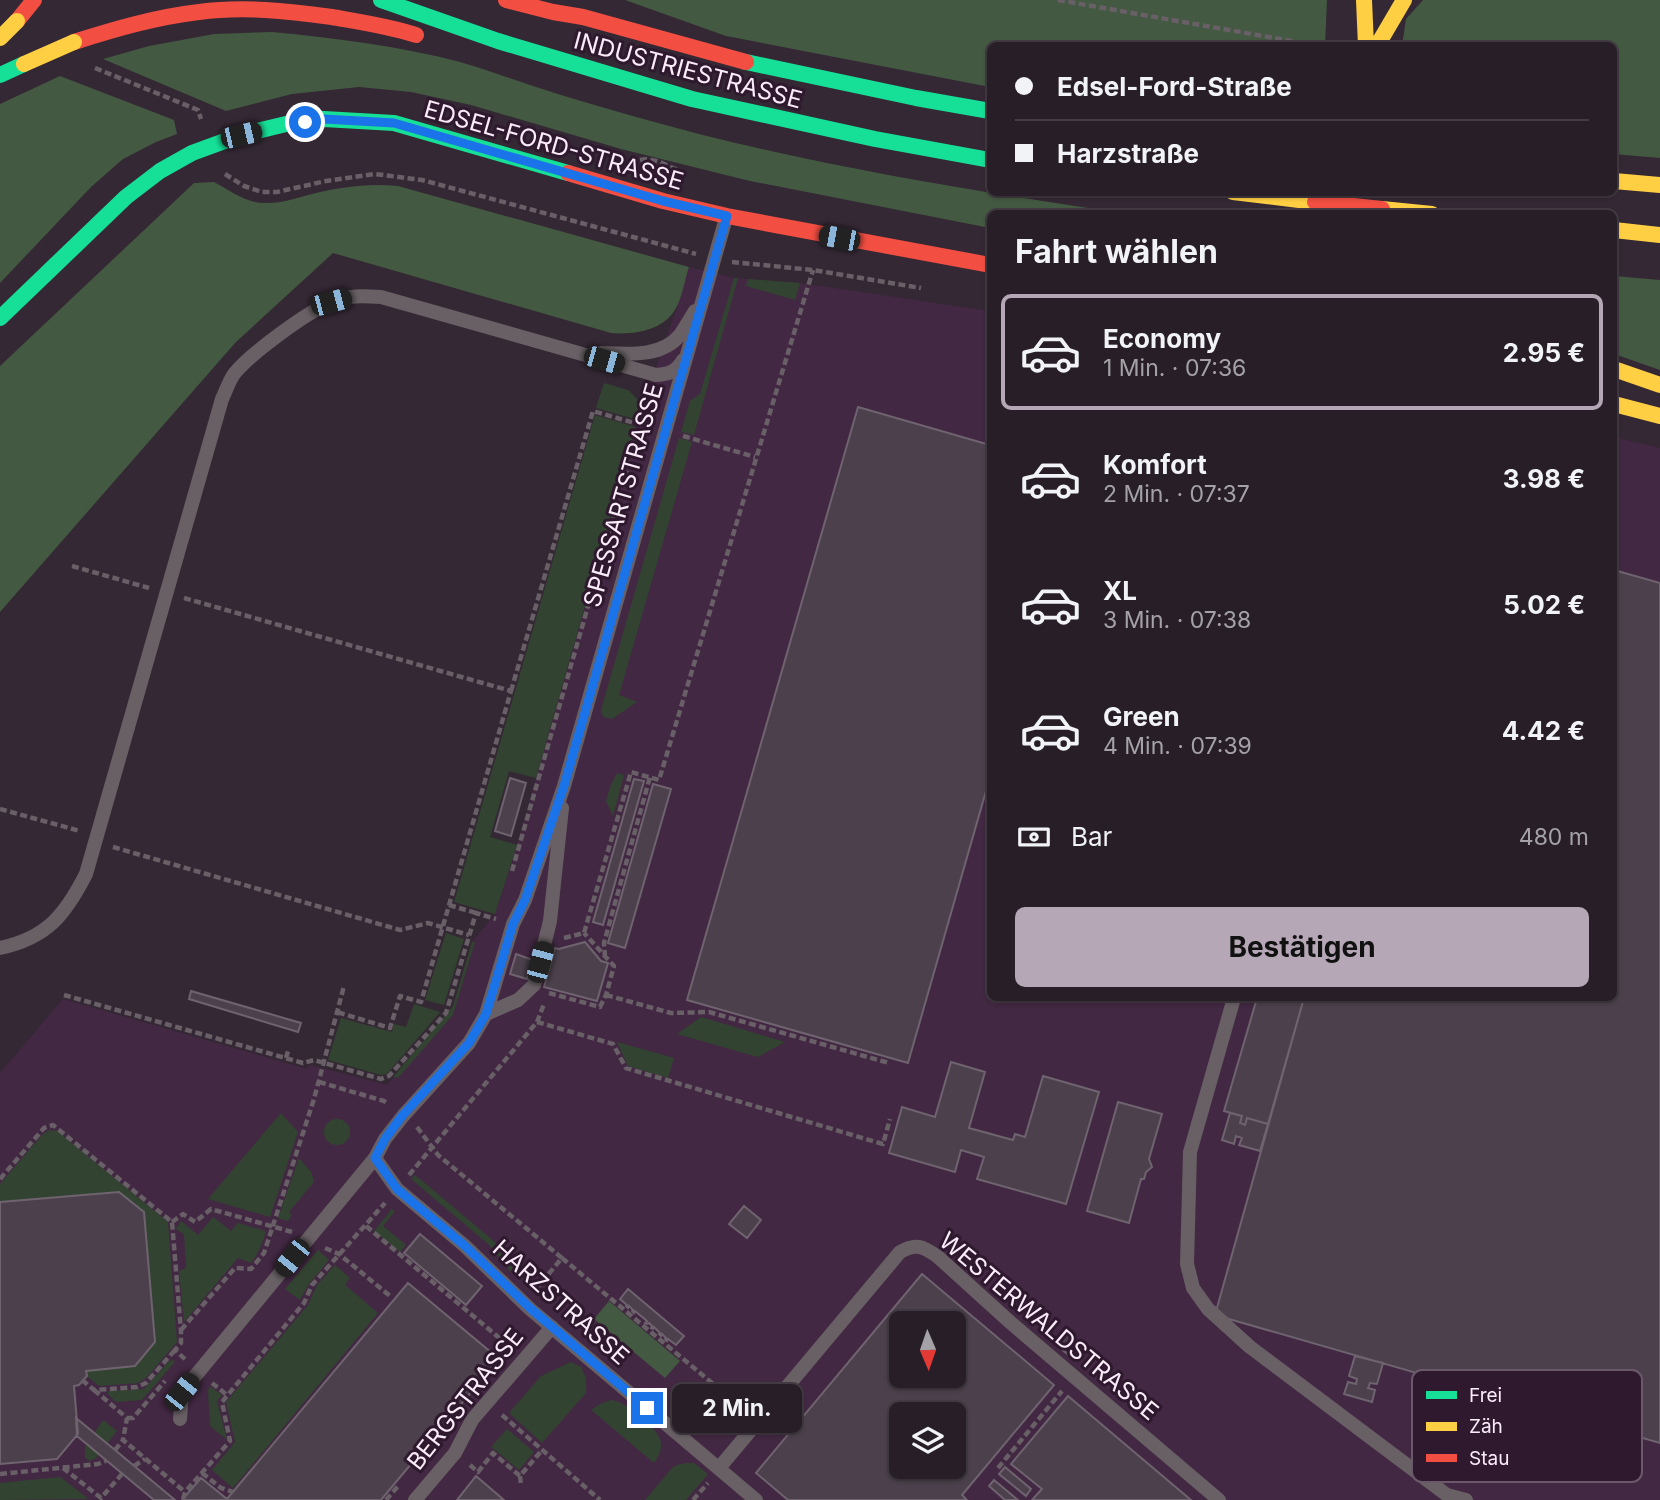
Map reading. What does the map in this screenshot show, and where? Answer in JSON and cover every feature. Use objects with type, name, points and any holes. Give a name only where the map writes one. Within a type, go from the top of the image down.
[{"type":"main road","points":[[0,38],[32,5],[33,0]]},
{"type":"main road","name":"INDUSTRIESTRASSE","points":[[381,0],[498,41],[692,99],[807,125],[987,160]]},
{"type":"main road","name":"INDUSTRIESTRASSE","points":[[506,0],[583,17],[752,64],[916,99],[987,111]]},
{"type":"main road","points":[[554,0],[583,17]]},
{"type":"main road","points":[[1364,0],[1366,42]]},
{"type":"main road","points":[[1379,42],[1404,0]]},
{"type":"main road","points":[[0,75],[74,42],[121,27],[186,14],[239,9],[295,11],[359,21],[404,31],[429,40]]},
{"type":"main road","points":[[558,76],[582,79],[622,78]]},
{"type":"main road","name":"EDSEL-FORD-STRASSE","points":[[0,318],[126,197],[160,172],[209,146],[241,135],[286,124],[324,119],[394,123],[663,201],[887,247],[987,264]]},
{"type":"main road","points":[[1617,178],[1660,176]]},
{"type":"main road","points":[[1617,178],[1660,185]]},
{"type":"main road","points":[[1266,196],[1392,210]]},
{"type":"main road","points":[[1617,230],[1660,235]]},
{"type":"main road","points":[[1617,370],[1660,385]]},
{"type":"main road","points":[[1617,405],[1660,416]]},
{"type":"lane","name":"SPESSARTSTRASSE","points":[[564,786],[727,216]]},
{"type":"lane","points":[[0,948],[17,945],[57,920],[72,902],[86,874],[222,399],[233,375],[258,352],[331,302],[351,296],[381,297],[656,375],[669,374],[678,368],[687,356]]},
{"type":"lane","points":[[578,353],[642,353],[660,349],[678,336],[704,296]]},
{"type":"lane","points":[[180,1419],[182,1392],[198,1371],[375,1158],[402,1116],[469,1043],[486,1014],[513,924],[525,900],[564,786]]},
{"type":"lane","points":[[486,1014],[518,1000],[534,985],[550,921],[564,786]]},
{"type":"lane","points":[[1233,1001],[1190,1152],[1187,1264],[1193,1288],[1208,1309],[1250,1347],[1412,1469]]},
{"type":"lane","name":"HARZSTRASSE","points":[[375,1158],[397,1189],[465,1246],[714,1474],[756,1500]]},
{"type":"lane","name":"WESTERWALDSTRASSE","points":[[714,1474],[900,1252],[910,1247],[924,1247],[1219,1500]]},
{"type":"lane","name":"BERGSTRASSE","points":[[415,1500],[455,1453],[472,1420],[552,1327]]},
{"type":"lane","points":[[1430,1482],[1447,1495],[1466,1500]]},
{"type":"path","points":[[1058,0],[1297,42]]},
{"type":"path","points":[[128,82],[198,110],[209,146]]},
{"type":"path","points":[[216,168],[244,186],[262,192],[276,192],[326,180],[375,174],[422,180],[739,264],[813,270],[922,288]]},
{"type":"path","points":[[586,936],[631,772],[659,780],[813,270]]},
{"type":"path","points":[[338,1012],[390,1027],[400,996],[421,1002],[593,411],[756,457]]},
{"type":"path","points":[[509,879],[640,425]]},
{"type":"path","points":[[72,566],[511,691]]},
{"type":"path","points":[[605,957],[604,943],[650,777]]},
{"type":"path","points":[[0,808],[82,832],[108,845],[400,930],[428,923],[469,935]]},
{"type":"path","points":[[449,905],[513,924]]},
{"type":"path","points":[[64,995],[303,1063],[313,1060],[323,1062],[381,1079],[389,1076],[446,1013],[476,913]]},
{"type":"path","points":[[586,936],[599,951]]},
{"type":"path","points":[[556,937],[563,939],[586,936],[604,943]]},
{"type":"path","points":[[181,1331],[235,1268],[251,1269],[264,1253],[314,1099],[344,985]]},
{"type":"path","points":[[606,995],[671,1013],[709,1012],[889,1063]]},
{"type":"path","points":[[178,1028],[181,1020]]},
{"type":"path","points":[[537,1022],[614,1044],[626,1068],[883,1144],[890,1119]]},
{"type":"path","points":[[286,1058],[288,1051]]},
{"type":"path","points":[[0,1179],[44,1128],[53,1125],[172,1222],[181,1343],[146,1383],[137,1387],[94,1390]]},
{"type":"path","points":[[562,1258],[742,1408],[751,1409],[762,1417]]},
{"type":"path","points":[[175,1350],[228,1395]]},
{"type":"path","points":[[82,1380],[127,1418],[133,1418],[167,1378]]},
{"type":"path","points":[[998,1468],[1064,1387]]},
{"type":"path","points":[[507,1405],[500,1414],[600,1500]]},
{"type":"path","points":[[115,1450],[123,1440],[127,1418]]},
{"type":"path","points":[[123,1440],[186,1492]]},
{"type":"path","points":[[134,1466],[146,1459]]},
{"type":"path","points":[[0,1474],[106,1461]]},
{"type":"path","points":[[63,1468],[101,1499],[109,1500]]},
{"type":"path","points":[[202,1473],[221,1488],[233,1492]]},
{"type":"path","points":[[101,1499],[122,1474]]},
{"type":"path","points":[[693,1500],[714,1474]]},
{"type":"path","points":[[520,1476],[521,1485]]},
{"type":"shaded area","points":[[689,267],[734,278],[800,283],[987,311],[987,1001],[1617,1001],[1617,438],[1660,448],[1660,1500],[0,1500],[0,1073],[63,999],[307,1069],[310,1065],[387,1085],[453,1006],[472,942],[495,914],[640,414]]},
{"type":"green space","points":[[625,0],[1327,0],[1325,42],[987,42],[987,86],[726,36]]},
{"type":"green space","points":[[1423,0],[1660,0],[1660,158],[1617,154],[1617,42],[1403,42],[1406,19]]},
{"type":"green space","points":[[272,32],[414,51],[460,62],[561,95],[699,134],[856,169],[987,192],[987,196],[1013,196],[1102,210],[987,210],[987,227],[750,181],[621,149],[471,105],[411,92],[359,87],[292,94],[226,111],[103,59],[149,46],[214,34]]},
{"type":"green space","points":[[60,76],[174,120],[177,134],[123,159],[91,187],[0,283],[0,104]]},
{"type":"green space","points":[[214,182],[244,198],[264,203],[282,202],[355,186],[398,186],[689,267],[678,304],[666,320],[640,332],[611,333],[333,253],[235,343],[0,612],[0,366],[194,183]]},
{"type":"green space","points":[[1617,276],[1660,280],[1660,370],[1617,355]]},
{"type":"green space","points":[[734,278],[738,278],[694,435],[681,432],[690,401],[700,394]]},
{"type":"green space","points":[[748,279],[800,283],[795,300],[746,286]]},
{"type":"green space","points":[[604,383],[628,390],[638,400],[638,420],[596,408]]},
{"type":"green space","points":[[595,415],[636,427],[536,778],[509,771],[490,837],[517,845],[495,914],[454,902]]},
{"type":"green space","points":[[679,438],[692,442],[619,695],[637,702],[612,719],[604,717],[601,710]]},
{"type":"green space","points":[[617,773],[624,775],[613,816],[606,801]]},
{"type":"green space","points":[[446,933],[464,939],[444,1005],[425,1000]]},
{"type":"green space","points":[[472,942],[475,942],[453,1015],[398,1078],[393,1077],[453,1006]]},
{"type":"green space","points":[[414,1004],[440,1012],[387,1074],[381,1075],[328,1060],[341,1018],[392,1032],[394,1024],[406,1027]]},
{"type":"green space","points":[[701,1017],[785,1042],[758,1057],[677,1034]]},
{"type":"green space","points":[[617,1042],[674,1058],[668,1078],[628,1066]]},
{"type":"green space","points":[[281,1113],[298,1132],[270,1217],[208,1199]]},
{"type":"green space","points":[[337,1119],[347,1122],[350,1132],[347,1142],[337,1145],[327,1142],[324,1132],[327,1122]]},
{"type":"green space","points":[[49,1130],[57,1131],[168,1222],[177,1342],[146,1378],[138,1383],[99,1386],[87,1376],[86,1371],[135,1366],[155,1342],[144,1212],[119,1192],[0,1202],[0,1184]]},
{"type":"green space","points":[[299,1158],[311,1172],[314,1182],[289,1212],[292,1215],[288,1221],[278,1218]]},
{"type":"green space","points":[[414,1175],[527,1269],[523,1273],[510,1271],[488,1244],[411,1179]]},
{"type":"green space","points":[[392,1209],[395,1211],[383,1226],[406,1245],[400,1252],[374,1231]]},
{"type":"green space","points":[[213,1217],[231,1231],[238,1223],[266,1231],[251,1263],[238,1258],[184,1322],[179,1271],[186,1268],[184,1234],[176,1229],[181,1221],[198,1235]]},
{"type":"green space","points":[[318,1250],[329,1260],[309,1284],[300,1300],[285,1289]]},
{"type":"green space","points":[[335,1265],[350,1278],[345,1285],[378,1313],[233,1488],[212,1470],[235,1442],[226,1402],[308,1305],[317,1285]]},
{"type":"green space","points":[[609,1301],[680,1361],[665,1378],[594,1319]]},
{"type":"green space","points":[[169,1361],[175,1362],[142,1400],[116,1402],[108,1394],[108,1391],[144,1389]]},
{"type":"green space","points":[[571,1362],[581,1367],[586,1378],[586,1393],[542,1443],[509,1413],[541,1376]]},
{"type":"green space","points":[[210,1386],[222,1395],[217,1401],[227,1440],[210,1426]]},
{"type":"green space","points":[[611,1400],[626,1406],[656,1431],[661,1448],[654,1463],[591,1410]]},
{"type":"green space","points":[[103,1420],[117,1431],[96,1458],[90,1461],[85,1458],[85,1447]]},
{"type":"green space","points":[[507,1429],[534,1452],[519,1470],[491,1447]]},
{"type":"green space","points":[[694,1463],[708,1474],[686,1500],[645,1500],[673,1467]]},
{"type":"green space","points":[[60,1477],[89,1499],[0,1500],[0,1483]]},
{"type":"building","points":[[858,407],[987,444],[987,787],[908,1063],[687,1000]]},
{"type":"building","points":[[1617,571],[1660,583],[1660,1443],[1642,1438],[1642,1370],[1412,1372],[1215,1315],[1303,1001],[1617,1001]]},
{"type":"building","points":[[510,778],[526,783],[511,836],[495,831]]},
{"type":"building","points":[[634,779],[644,781],[603,925],[593,922]]},
{"type":"building","points":[[653,784],[671,789],[625,948],[608,943]]},
{"type":"building","points":[[585,942],[601,961],[608,963],[597,1001],[544,987],[555,948]]},
{"type":"building","points":[[516,954],[533,960],[527,979],[510,974]]},
{"type":"building","points":[[191,991],[301,1023],[298,1032],[189,999]]},
{"type":"building","points":[[1256,1001],[1303,1001],[1268,1124],[1247,1118],[1245,1125],[1240,1123],[1242,1116],[1224,1111]]},
{"type":"building","points":[[951,1062],[985,1072],[969,1128],[1013,1140],[1015,1134],[1025,1137],[1043,1076],[1099,1092],[1066,1204],[977,1179],[984,1157],[961,1150],[955,1172],[889,1153],[902,1107],[935,1117]]},
{"type":"building","points":[[1118,1102],[1162,1114],[1149,1159],[1152,1167],[1146,1172],[1144,1179],[1141,1179],[1129,1223],[1087,1211]]},
{"type":"building","points":[[1230,1113],[1242,1116],[1240,1123],[1245,1125],[1247,1118],[1268,1124],[1260,1151],[1239,1145],[1242,1138],[1236,1136],[1234,1144],[1222,1140]]},
{"type":"building","points":[[119,1192],[144,1212],[155,1342],[135,1366],[86,1371],[87,1376],[79,1385],[74,1386],[78,1434],[57,1459],[0,1464],[0,1202]]},
{"type":"building","points":[[744,1206],[761,1220],[747,1238],[729,1224]]},
{"type":"building","points":[[420,1234],[482,1286],[466,1305],[404,1253]]},
{"type":"building","points":[[922,1274],[966,1311],[891,1311]]},
{"type":"building","points":[[408,1283],[499,1359],[381,1500],[182,1500],[201,1478],[227,1499]]},
{"type":"building","points":[[628,1289],[684,1336],[676,1345],[668,1339],[667,1341],[654,1327],[651,1328],[649,1323],[645,1323],[647,1321],[620,1299]]},
{"type":"building","points":[[966,1311],[1054,1385],[962,1495],[967,1500],[788,1500],[756,1473],[889,1314],[889,1388],[966,1388]]},
{"type":"building","points":[[1064,1331],[1085,1348],[1075,1360],[1054,1343]]},
{"type":"building","points":[[1355,1356],[1383,1363],[1377,1384],[1370,1383],[1368,1388],[1375,1390],[1372,1402],[1344,1394],[1348,1382],[1356,1384],[1357,1379],[1349,1376]]},
{"type":"building","points":[[1068,1396],[1191,1500],[1032,1500],[1042,1489],[1011,1464]]},
{"type":"building","points":[[76,1418],[175,1500],[154,1500],[77,1436]]},
{"type":"building","points":[[1005,1467],[1031,1489],[1026,1496],[999,1474]]},
{"type":"building","points":[[476,1476],[504,1500],[457,1500]]},
{"type":"building","points":[[994,1480],[1018,1500],[1005,1500],[989,1486]]},
{"type":"traffic: fast","points":[[381,0],[498,41],[692,99],[875,139],[987,159]]},
{"type":"traffic: fast","points":[[746,62],[987,110]]},
{"type":"traffic: fast","points":[[0,75],[24,64]]},
{"type":"traffic: fast","points":[[0,318],[126,197],[160,171],[192,153],[241,135],[286,124],[324,119],[394,123],[568,173]]},
{"type":"traffic: slow","points":[[1364,0],[1366,42]]},
{"type":"traffic: slow","points":[[1379,42],[1404,0]]},
{"type":"traffic: slow","points":[[0,38],[17,21]]},
{"type":"traffic: slow","points":[[24,64],[74,42]]},
{"type":"traffic: slow","points":[[1617,181],[1660,185]]},
{"type":"traffic: slow","points":[[1266,196],[1315,202]]},
{"type":"traffic: slow","points":[[1382,209],[1392,210]]},
{"type":"traffic: slow","points":[[1617,230],[1660,235]]},
{"type":"traffic: slow","points":[[1617,370],[1660,385]]},
{"type":"traffic: slow","points":[[1617,405],[1660,416]]},
{"type":"traffic: jam","points":[[17,21],[34,0]]},
{"type":"traffic: jam","points":[[506,0],[583,17],[746,62]]},
{"type":"traffic: jam","points":[[74,42],[167,17],[232,9],[332,17],[416,35]]},
{"type":"traffic: jam","points":[[568,173],[663,201],[727,216],[987,264]]},
{"type":"traffic: jam","points":[[1315,202],[1382,209]]},
{"type":"route","points":[[305,122],[324,119],[394,123],[663,201],[727,216],[564,786],[525,900],[513,924],[486,1014],[469,1043],[402,1116],[375,1158],[397,1189],[647,1408]]}]
